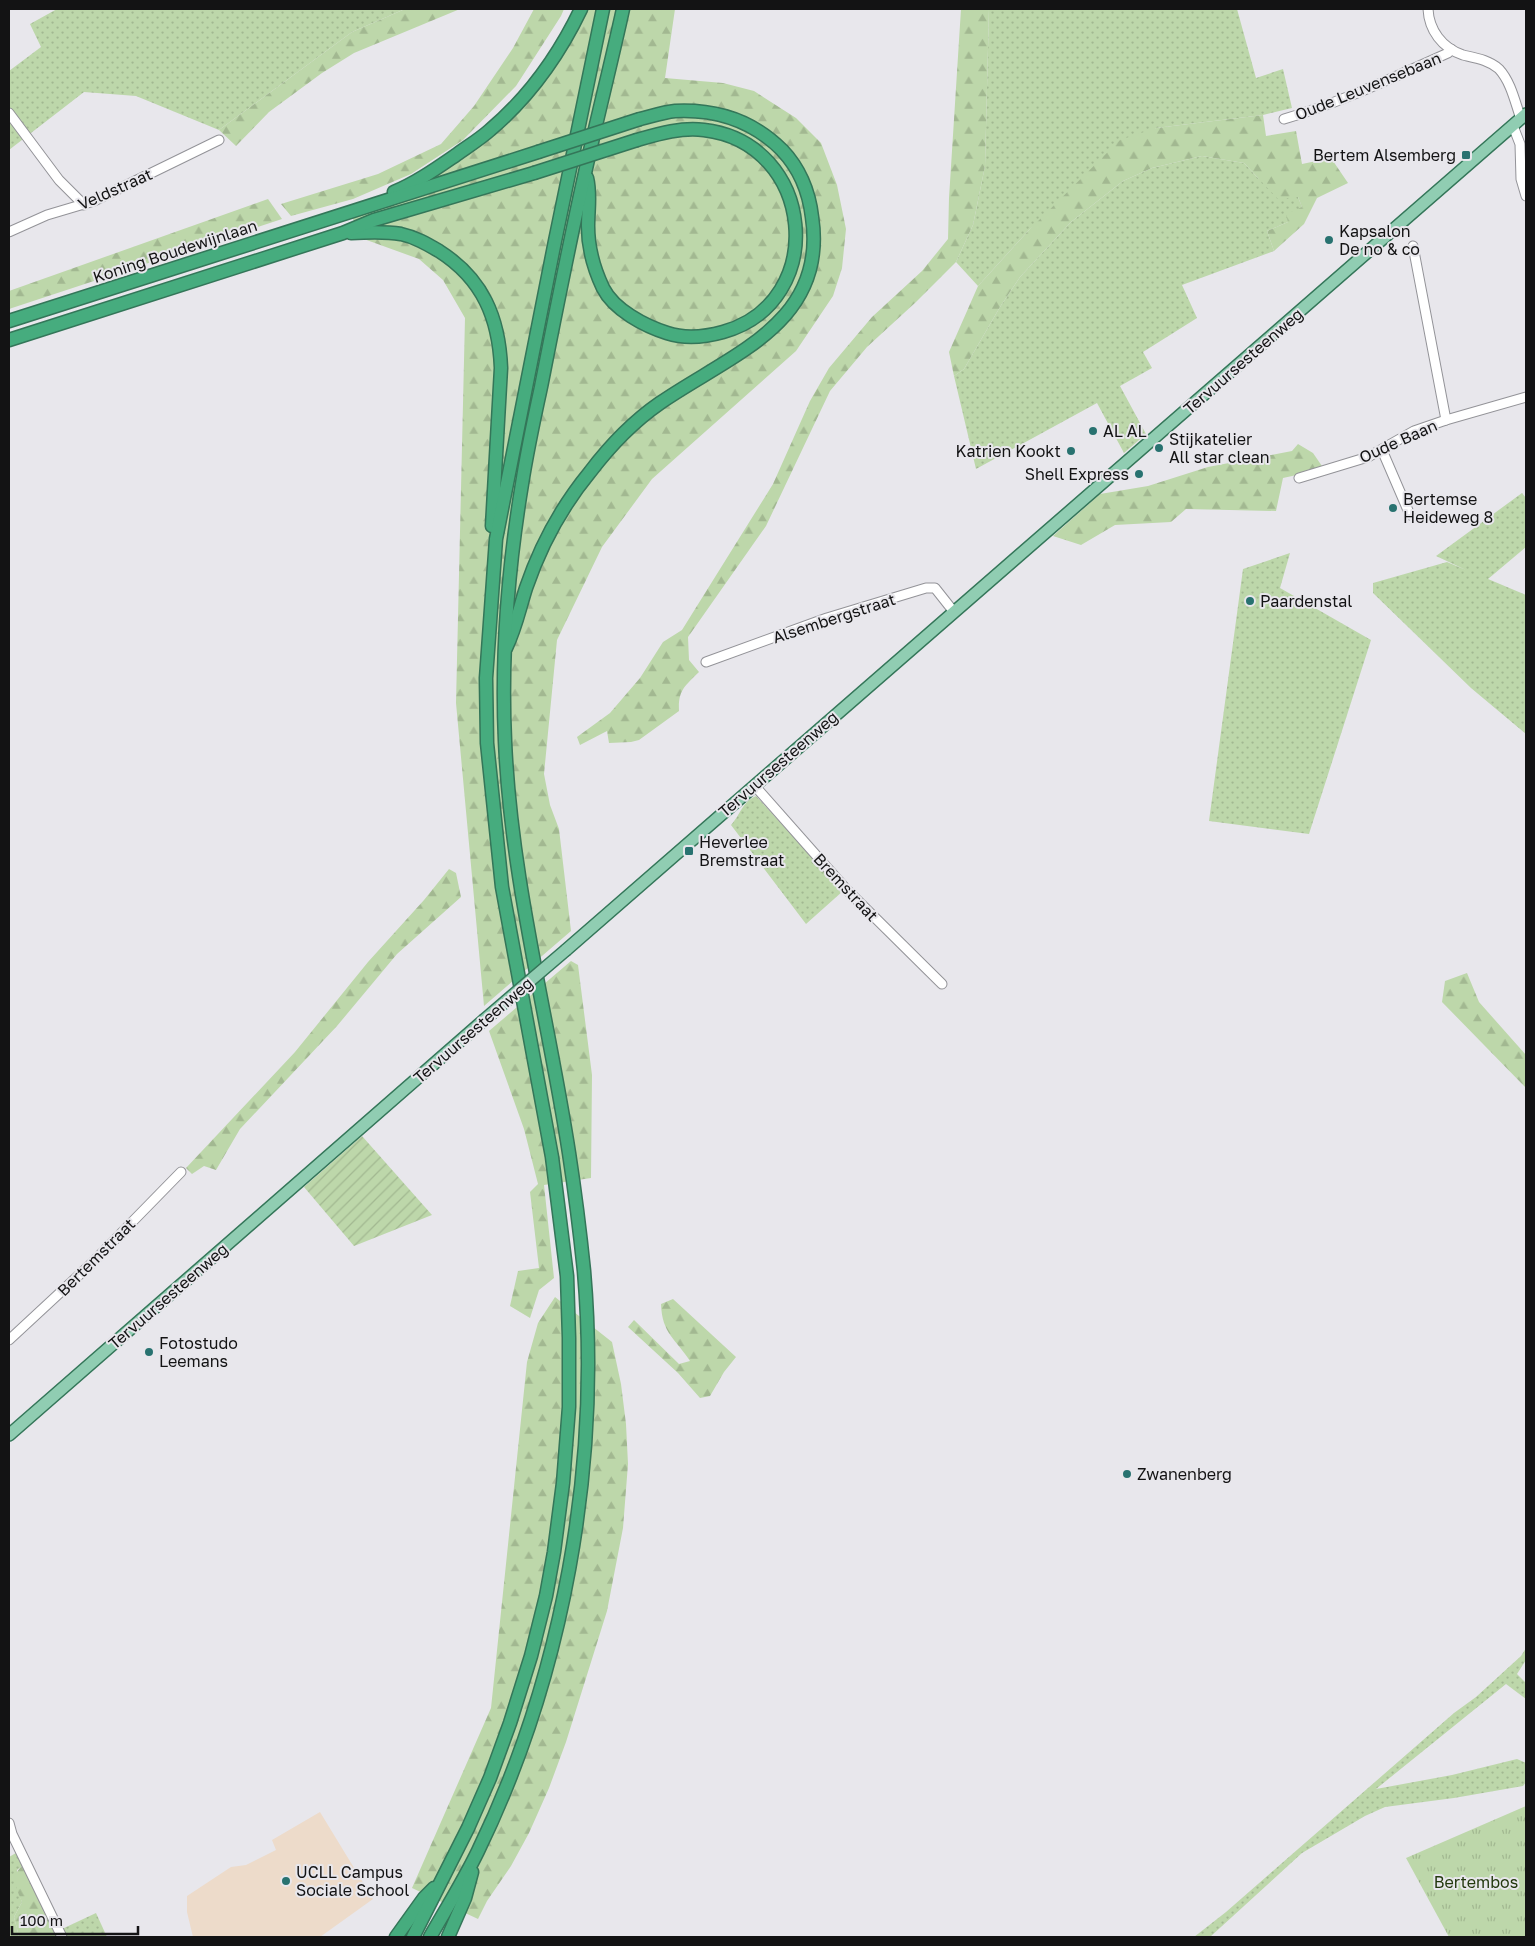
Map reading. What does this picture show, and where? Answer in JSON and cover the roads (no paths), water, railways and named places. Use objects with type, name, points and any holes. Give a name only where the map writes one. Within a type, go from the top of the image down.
[{"type":"highway","points":[[350,211],[402,188],[440,166],[489,131],[535,84],[556,54],[581,9]]},
{"type":"highway","points":[[413,1937],[445,1877],[490,1778],[510,1723],[531,1656],[554,1552],[563,1483],[569,1407],[568,1312],[562,1238],[552,1157],[502,887],[487,743],[486,678],[496,539],[604,9]]},
{"type":"highway","points":[[430,1937],[477,1853],[504,1792],[528,1728],[550,1652],[572,1553],[581,1484],[586,1407],[584,1274],[568,1152],[519,882],[505,741],[505,650],[507,602],[521,486],[585,172],[623,9]]},
{"type":"highway","points":[[350,211],[380,204],[640,119],[673,111],[703,111],[726,116],[751,125],[771,139],[790,159],[803,180],[810,202],[815,237],[811,268],[798,300],[778,324],[756,343],[658,405],[622,436],[590,471],[562,510],[543,548],[526,588],[514,631],[505,650]]},
{"type":"highway","points":[[343,233],[374,220],[534,173],[637,140],[682,130],[704,130],[727,136],[745,144],[762,157],[776,171],[792,202],[796,221],[795,250],[782,287],[765,308],[732,330],[692,337],[671,335],[648,327],[624,311],[604,290],[591,260],[588,228],[590,188],[585,172]]},
{"type":"highway","name":"Koning Boudewijnlaan","points":[[9,321],[350,211]]},
{"type":"highway","points":[[343,233],[380,232],[401,234],[422,240],[453,260],[471,278],[486,299],[497,332],[501,368],[492,526],[496,539]]},
{"type":"highway","name":"Koning Boudewijnlaan","points":[[9,340],[343,233]]},
{"type":"highway","points":[[448,1937],[465,1898],[477,1853]]},
{"type":"highway","points":[[396,1937],[424,1898],[445,1877]]},
{"type":"main road","name":"Tervuursesteenweg","points":[[9,1435],[1520,120]]},
{"type":"street","points":[[1428,9],[1432,28],[1443,43],[1460,54],[1486,61],[1499,70],[1510,86],[1520,120],[1522,179],[1526,196]]},
{"type":"street","name":"Oude Leuvensebaan","points":[[1284,119],[1313,111],[1378,84],[1448,54],[1451,49]]},
{"type":"street","points":[[9,113],[59,180],[84,205]]},
{"type":"street","name":"Veldstraat","points":[[9,232],[47,215],[84,205],[219,140]]},
{"type":"street","points":[[1413,246],[1446,420]]},
{"type":"street","name":"Oude Baan","points":[[1299,478],[1368,457],[1414,431],[1526,397]]},
{"type":"street","points":[[1382,450],[1410,515]]},
{"type":"street","name":"Alsembergstraat","points":[[706,662],[827,618],[926,588],[935,588],[954,612]]},
{"type":"street","name":"Bremstraat","points":[[754,785],[846,889],[942,984]]},
{"type":"street","name":"Bertemstraat","points":[[9,1340],[92,1264],[181,1172]]},
{"type":"street","points":[[9,1823],[12,1834],[62,1937]]},
{"type":"place","name":"Bertem Alsemberg","points":[[1466,155]]},
{"type":"place","name":"Kapsalon De no & co","points":[[1329,240]]},
{"type":"place","name":"AL AL","points":[[1093,431]]},
{"type":"place","name":"Stijkatelier All star clean","points":[[1159,448]]},
{"type":"place","name":"Katrien Kookt","points":[[1071,451]]},
{"type":"place","name":"Shell Express","points":[[1139,474]]},
{"type":"place","name":"Bertemse Heideweg 8","points":[[1393,508]]},
{"type":"place","name":"Paardenstal","points":[[1250,601]]},
{"type":"place","name":"Heverlee Bremstraat","points":[[689,851]]},
{"type":"place","name":"Fotostudo Leemans","points":[[149,1352]]},
{"type":"place","name":"Zwanenberg","points":[[1127,1474]]},
{"type":"place","name":"UCLL Campus Sociale School","points":[[286,1881]]},
{"type":"park label","name":"Bertembos","points":[[1476,1882]]}]
